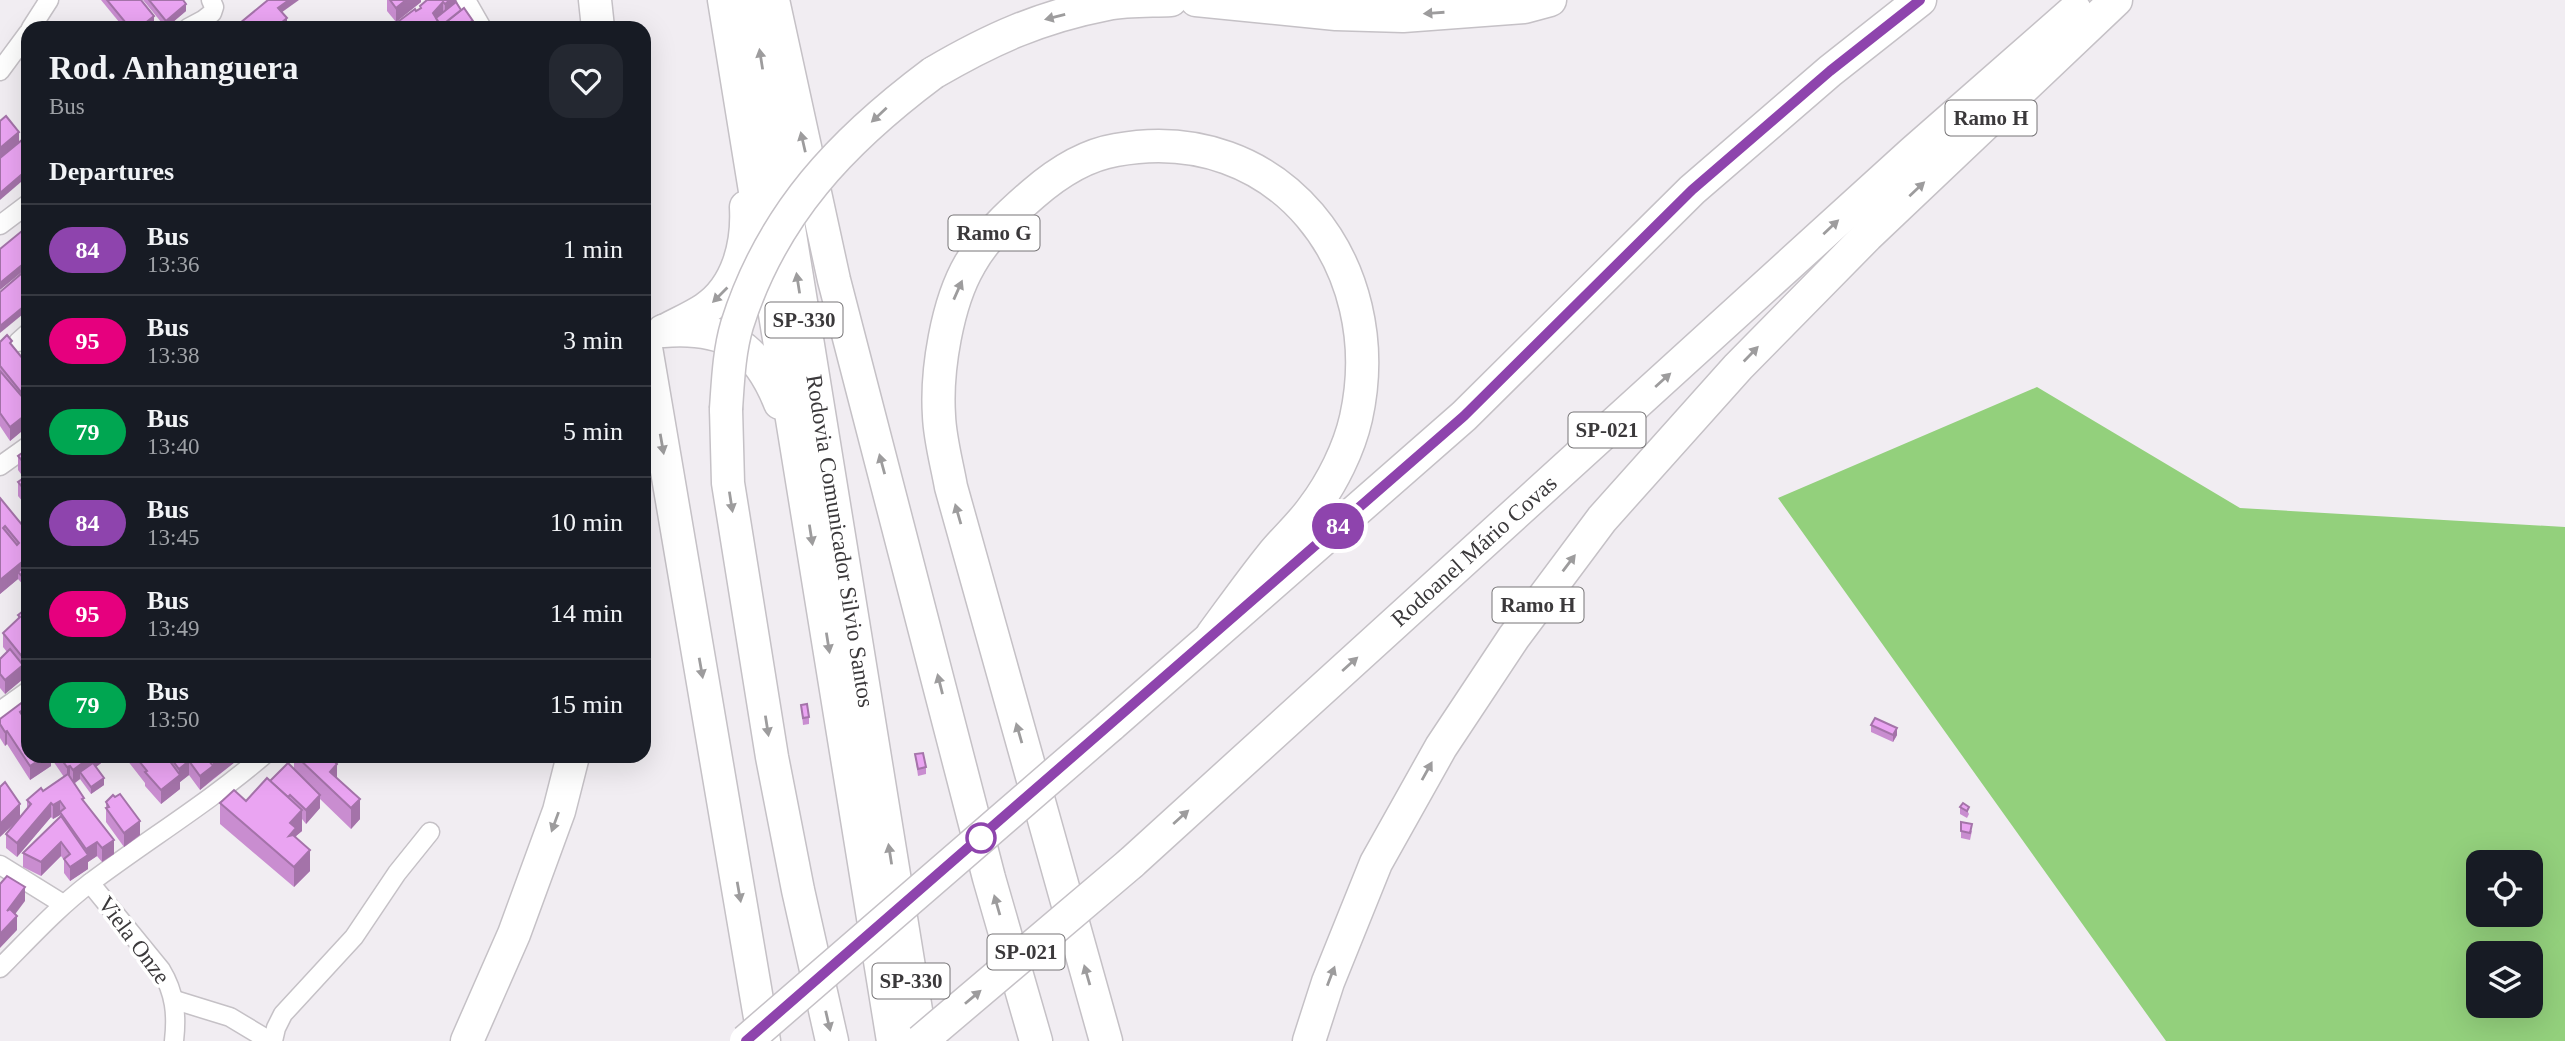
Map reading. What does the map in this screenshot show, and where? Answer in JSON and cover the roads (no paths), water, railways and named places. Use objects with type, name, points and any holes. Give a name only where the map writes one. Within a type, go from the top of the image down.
[{"type":"highway","points":[[595,0],[597,21]]},
{"type":"highway","name":"Rodovia Comunicador Silvio Santos","points":[[724,0],[893,1041]]},
{"type":"highway","name":"Rodovia Comunicador Silvio Santos","points":[[751,0],[921,1041]]},
{"type":"highway","points":[[772,0],[834,280],[989,878],[1035,1041]]},
{"type":"highway","points":[[832,1041],[772,757],[728,483],[726,409],[729,369],[737,327],[754,281],[785,220],[829,162],[887,107],[933,73],[981,44],[1038,21],[1109,4],[1171,0]]},
{"type":"highway","points":[[1196,0],[1336,14],[1403,16],[1524,7],[1550,0]]},
{"type":"highway","points":[[746,1041],[1464,416],[1692,190],[1830,71],[1920,0]]},
{"type":"highway","name":"Rodoanel Mário Covas","points":[[921,1041],[1131,863],[1903,161],[2087,0]]},
{"type":"highway","name":"Ramo H","points":[[1310,1041],[1328,982],[1376,863],[1434,758],[1514,637],[1602,519],[1738,367],[1867,236],[2116,0]]},
{"type":"highway","points":[[651,337],[707,308],[728,287],[741,257],[747,223],[742,111]]},
{"type":"highway","name":"Ramo G","points":[[1106,1041],[951,487],[939,415],[942,354],[953,303],[970,263],[1004,219],[1044,185],[1078,163],[1115,150],[1165,147],[1208,150],[1252,167],[1307,209],[1334,249],[1350,283],[1361,331],[1361,381],[1355,420],[1336,471],[1313,508],[1272,554],[1212,635]]},
{"type":"highway","points":[[651,338],[715,334],[751,354],[772,383],[797,446]]},
{"type":"highway","points":[[651,344],[764,1041]]},
{"type":"highway","points":[[467,1041],[528,897],[559,811],[571,763]]},
{"type":"street","points":[[36,21],[49,0]]},
{"type":"street","points":[[199,21],[212,13],[214,7],[211,0]]},
{"type":"street","points":[[466,0],[478,21]]},
{"type":"street","points":[[0,71],[21,42]]},
{"type":"street","points":[[0,226],[21,210]]},
{"type":"street","points":[[0,466],[21,451]]},
{"type":"street","points":[[0,711],[21,696]]},
{"type":"street","points":[[0,968],[63,904],[193,812],[254,763]]},
{"type":"street","points":[[174,1000],[230,1017],[271,1041],[283,1014],[354,937],[397,873],[430,832]]},
{"type":"street","points":[[0,864],[63,904]]},
{"type":"street","name":"Viela Onze","points":[[90,883],[162,970],[174,1000],[174,1041]]}]
